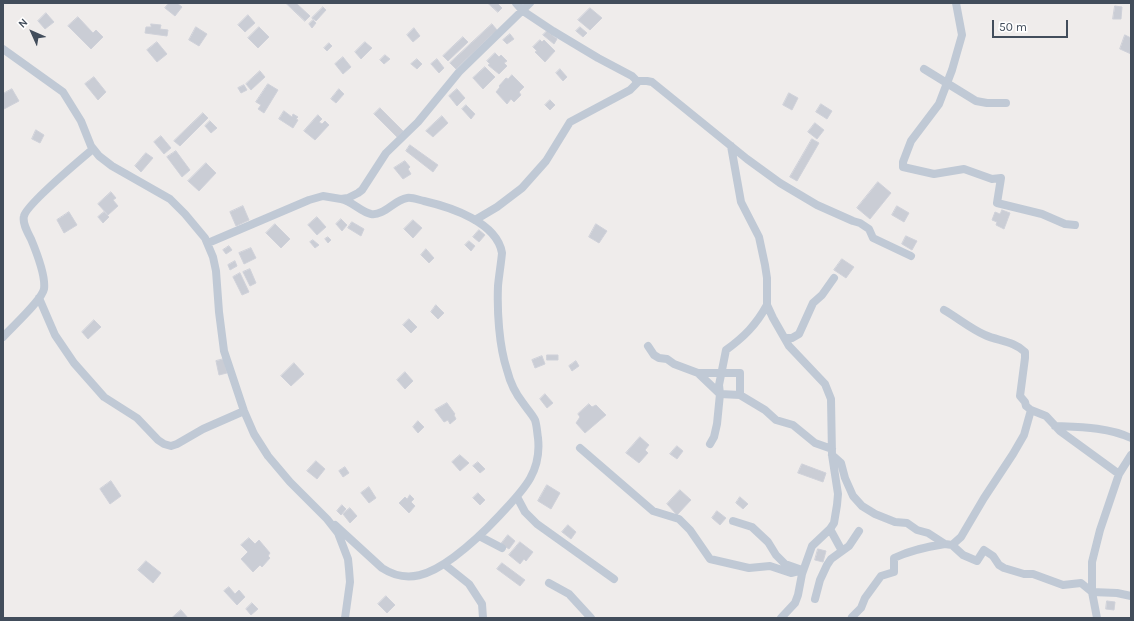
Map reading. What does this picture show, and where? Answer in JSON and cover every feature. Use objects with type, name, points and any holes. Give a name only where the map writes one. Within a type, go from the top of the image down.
[{"type":"street","points":[[516,3],[523,10],[585,50],[630,74],[636,81]]},
{"type":"street","points":[[341,199],[353,196],[362,190],[386,154],[418,122],[455,76],[530,3]]},
{"type":"street","points":[[956,3],[962,35],[947,83],[940,104],[911,141],[903,162],[903,167],[934,174],[964,169],[992,179],[1001,178],[997,203],[1042,214],[1065,224],[1075,225]]},
{"type":"street","points":[[3,49],[63,92],[81,121],[93,149],[99,156],[112,166],[170,199],[195,225],[208,243],[213,257],[216,271],[224,351],[244,411],[254,434],[268,456],[290,482],[382,568],[389,573],[406,577],[429,573],[444,564],[479,536],[517,497],[530,480],[537,462],[539,450],[536,428],[534,418],[510,382],[502,352],[498,294],[502,253],[501,247],[494,237],[475,220],[444,207],[411,198],[397,202],[380,212],[371,214],[347,200],[327,196],[315,198],[208,243]]},
{"type":"street","points":[[924,69],[976,101],[987,103],[1006,103]]},
{"type":"street","points":[[636,81],[647,80],[652,82],[763,171],[792,191],[817,205],[860,223],[868,229],[873,238],[911,256]]},
{"type":"street","points":[[475,220],[506,201],[528,183],[546,161],[570,122],[630,90],[635,86],[636,81]]},
{"type":"street","points":[[731,146],[741,202],[759,237],[767,278],[767,305],[784,338],[793,350],[825,384],[831,399],[833,424],[832,452],[838,494],[834,523],[830,529],[812,546],[803,570],[795,603],[782,618]]},
{"type":"street","points":[[3,337],[39,298],[44,288],[36,250],[25,225],[24,217],[29,209],[49,188],[93,149]]},
{"type":"street","points":[[784,338],[792,338],[799,334],[813,304],[834,278]]},
{"type":"street","points":[[39,298],[55,335],[74,363],[104,397],[137,418],[158,440],[164,444],[171,446],[177,444],[203,429],[244,411]]},
{"type":"street","points":[[710,444],[714,437],[717,424],[720,394],[719,385],[726,350],[754,327],[767,305]]},
{"type":"street","points":[[944,310],[984,335],[1019,346],[1025,352],[1020,396],[1025,402],[1026,406],[1031,410],[1046,416],[1060,432],[1119,474]]},
{"type":"street","points":[[762,315],[773,318]]},
{"type":"street","points":[[648,346],[654,355],[659,358],[667,359],[674,364],[698,373],[740,373],[740,395]]},
{"type":"street","points":[[698,373],[720,394],[740,395],[765,410],[776,420],[793,425],[815,442],[832,452],[841,463],[845,478],[853,496],[862,506],[875,514],[895,522],[907,523],[917,530],[928,533],[970,559],[977,561],[984,550],[993,556],[999,565],[1004,568],[1024,574],[1033,574],[1063,585],[1081,583],[1092,592],[1117,593],[1131,596]]},
{"type":"street","points":[[852,617],[861,608],[865,598],[880,576],[894,572],[894,558],[920,548],[948,545],[961,537],[984,498],[1014,454],[1024,435],[1031,410]]},
{"type":"street","points":[[1055,426],[1098,429],[1121,433],[1131,438]]},
{"type":"street","points":[[580,448],[653,510],[679,519],[690,530],[710,559],[749,568],[770,566],[792,573],[803,570]]},
{"type":"street","points":[[1097,618],[1092,592],[1092,562],[1100,530],[1119,474],[1131,455]]},
{"type":"street","points":[[517,497],[525,512],[537,524],[614,579]]},
{"type":"street","points":[[327,518],[338,533],[348,559],[350,582],[345,618]]},
{"type":"street","points":[[732,521],[752,527],[768,542],[776,555],[785,564],[803,570]]},
{"type":"street","points":[[830,529],[842,551]]},
{"type":"street","points":[[815,599],[820,580],[827,565],[831,559],[849,546],[859,532]]},
{"type":"street","points":[[479,536],[502,548]]},
{"type":"street","points":[[444,564],[469,584],[482,604],[483,618]]},
{"type":"street","points":[[549,583],[569,594],[591,618]]},
{"type":"building","points":[[169,3],[177,3],[182,7],[175,16],[165,8]]},
{"type":"building","points":[[286,3],[296,3],[310,16],[305,21]]},
{"type":"building","points":[[488,3],[497,3],[502,8],[498,12]]},
{"type":"building","points":[[1115,6],[1122,7],[1121,19],[1113,19]]},
{"type":"building","points":[[323,7],[326,10],[316,21],[312,18]]},
{"type":"building","points":[[590,8],[602,18],[590,30],[578,20]]},
{"type":"building","points":[[46,13],[54,22],[45,29],[38,21]]},
{"type":"building","points":[[248,15],[255,23],[245,32],[238,25]]},
{"type":"building","points":[[78,17],[93,33],[96,30],[103,37],[91,49],[68,26]]},
{"type":"building","points":[[313,20],[316,23],[312,28],[309,24]]},
{"type":"building","points":[[151,24],[161,25],[160,29],[168,30],[167,36],[145,33],[146,27],[151,27]]},
{"type":"building","points":[[492,24],[497,30],[456,69],[450,63]]},
{"type":"building","points":[[196,27],[207,34],[199,46],[189,40]]},
{"type":"building","points":[[259,27],[269,37],[258,48],[248,38]]},
{"type":"building","points":[[580,27],[587,33],[583,37],[576,31]]},
{"type":"building","points":[[414,28],[420,36],[413,42],[407,35]]},
{"type":"building","points":[[547,31],[557,39],[554,44],[543,35]]},
{"type":"building","points":[[510,34],[514,39],[507,44],[503,40]]},
{"type":"building","points":[[1125,35],[1131,38],[1131,54],[1120,49]]},
{"type":"building","points":[[463,37],[468,42],[448,61],[443,56]]},
{"type":"building","points":[[540,40],[542,42],[544,40],[555,51],[545,62],[535,52],[537,51],[533,47]]},
{"type":"building","points":[[157,42],[167,54],[157,62],[147,50]]},
{"type":"building","points":[[365,42],[372,48],[361,59],[355,52]]},
{"type":"building","points":[[329,43],[332,46],[327,51],[324,48]]},
{"type":"building","points":[[495,53],[499,57],[501,55],[507,61],[504,63],[507,66],[499,74],[488,65],[490,64],[487,61]]},
{"type":"building","points":[[385,55],[390,59],[384,64],[380,60]]},
{"type":"building","points":[[343,57],[351,67],[343,74],[335,64]]},
{"type":"building","points":[[417,59],[422,64],[417,69],[411,64]]},
{"type":"building","points":[[437,59],[444,68],[439,73],[431,64]]},
{"type":"building","points":[[485,67],[495,77],[483,89],[473,78]]},
{"type":"building","points":[[560,69],[567,77],[563,81],[556,73]]},
{"type":"building","points":[[260,71],[265,77],[251,90],[246,84]]},
{"type":"building","points":[[512,75],[524,87],[519,92],[521,95],[514,102],[511,99],[507,104],[496,92],[506,78],[508,79]]},
{"type":"building","points":[[94,77],[106,92],[98,100],[85,84]]},
{"type":"building","points":[[268,84],[278,90],[264,113],[258,109],[261,105],[256,102]]},
{"type":"building","points":[[244,85],[247,90],[241,93],[238,88]]},
{"type":"building","points":[[12,89],[19,101],[4,109],[3,94]]},
{"type":"building","points":[[339,89],[344,94],[336,103],[331,99]]},
{"type":"building","points":[[457,89],[465,98],[457,106],[449,96]]},
{"type":"building","points":[[789,93],[798,98],[792,110],[783,105]]},
{"type":"building","points":[[550,100],[555,105],[550,110],[545,105]]},
{"type":"building","points":[[821,104],[832,111],[827,119],[816,112]]},
{"type":"building","points":[[466,105],[475,114],[471,119],[462,109]]},
{"type":"building","points":[[380,108],[403,131],[397,137],[374,114]]},
{"type":"building","points":[[284,111],[292,117],[293,114],[298,117],[296,119],[298,120],[293,128],[279,119]]},
{"type":"building","points":[[203,113],[208,118],[180,146],[174,141]]},
{"type":"building","points":[[318,115],[322,119],[319,122],[322,124],[325,121],[329,125],[315,140],[304,131]]},
{"type":"building","points":[[442,116],[448,123],[433,137],[426,131]]},
{"type":"building","points":[[210,121],[217,128],[211,133],[205,126]]},
{"type":"building","points":[[815,123],[824,130],[817,139],[808,132]]},
{"type":"building","points":[[36,130],[44,135],[40,143],[32,139]]},
{"type":"building","points":[[161,136],[171,148],[164,154],[154,142]]},
{"type":"building","points":[[812,139],[819,143],[797,181],[790,177]]},
{"type":"building","points":[[410,145],[438,165],[433,172],[406,151]]},
{"type":"building","points":[[176,151],[190,170],[182,177],[167,157]]},
{"type":"building","points":[[146,153],[153,158],[141,172],[135,166]]},
{"type":"building","points":[[405,161],[410,167],[408,169],[411,174],[403,179],[394,168]]},
{"type":"building","points":[[206,163],[216,173],[199,191],[188,181]]},
{"type":"building","points":[[878,182],[891,193],[870,219],[857,208]]},
{"type":"building","points":[[111,192],[116,198],[113,200],[118,206],[108,215],[98,204]]},
{"type":"building","points":[[243,206],[249,220],[236,226],[230,212]]},
{"type":"building","points":[[897,206],[909,213],[904,222],[892,215]]},
{"type":"building","points":[[1002,210],[1010,213],[1004,229],[996,225],[997,222],[992,220],[995,212],[1000,214]]},
{"type":"building","points":[[69,212],[77,225],[64,233],[57,220]]},
{"type":"building","points":[[104,212],[109,217],[103,223],[98,217]]},
{"type":"building","points":[[317,217],[326,227],[317,235],[308,225]]},
{"type":"building","points":[[341,219],[347,225],[342,231],[336,224]]},
{"type":"building","points":[[413,220],[422,228],[413,238],[404,229]]},
{"type":"building","points":[[352,222],[364,229],[361,236],[348,228]]},
{"type":"building","points":[[275,224],[290,239],[281,248],[266,233]]},
{"type":"building","points":[[596,224],[607,231],[599,243],[589,237]]},
{"type":"building","points":[[479,230],[485,235],[479,242],[473,237]]},
{"type":"building","points":[[906,236],[917,241],[912,250],[902,244]]},
{"type":"building","points":[[328,237],[331,240],[328,243],[325,239]]},
{"type":"building","points":[[313,240],[319,245],[315,248],[310,242]]},
{"type":"building","points":[[469,241],[475,246],[471,251],[465,245]]},
{"type":"building","points":[[229,246],[232,250],[226,254],[223,250]]},
{"type":"building","points":[[251,248],[256,258],[244,264],[239,253]]},
{"type":"building","points":[[426,249],[434,258],[429,263],[421,255]]},
{"type":"building","points":[[842,259],[854,267],[846,278],[834,270]]},
{"type":"building","points":[[235,261],[237,266],[230,270],[228,265]]},
{"type":"building","points":[[250,269],[256,283],[250,286],[243,272]]},
{"type":"building","points":[[240,273],[249,292],[242,295],[233,277]]},
{"type":"building","points":[[436,305],[444,313],[438,319],[431,312]]},
{"type":"building","points":[[409,319],[417,327],[411,333],[403,325]]},
{"type":"building","points":[[94,320],[101,327],[88,339],[82,332]]},
{"type":"building","points":[[547,355],[558,355],[558,360],[547,360]]},
{"type":"building","points":[[542,356],[545,364],[535,368],[532,360]]},
{"type":"building","points":[[224,359],[227,373],[219,375],[216,361]]},
{"type":"building","points":[[576,361],[579,366],[572,371],[569,366]]},
{"type":"building","points":[[294,363],[304,374],[291,386],[281,376]]},
{"type":"building","points":[[405,372],[413,381],[405,389],[397,380]]},
{"type":"building","points":[[545,394],[553,403],[547,408],[540,399]]},
{"type":"building","points":[[447,403],[455,414],[456,419],[450,424],[448,420],[444,422],[435,410]]},
{"type":"building","points":[[589,404],[592,407],[596,405],[606,415],[585,433],[576,423],[580,417],[578,414]]},
{"type":"building","points":[[418,421],[424,427],[418,433],[413,427]]},
{"type":"building","points":[[640,437],[649,445],[645,450],[648,453],[639,463],[626,453]]},
{"type":"building","points":[[677,446],[683,451],[677,459],[670,454]]},
{"type":"building","points":[[460,455],[469,463],[460,471],[452,462]]},
{"type":"building","points":[[316,461],[325,469],[317,479],[307,471]]},
{"type":"building","points":[[478,462],[485,469],[480,473],[473,466]]},
{"type":"building","points":[[802,464],[826,473],[823,482],[798,473]]},
{"type":"building","points":[[345,467],[349,473],[343,477],[339,471]]},
{"type":"building","points":[[111,481],[121,496],[110,504],[100,489]]},
{"type":"building","points":[[547,485],[560,493],[551,509],[538,501]]},
{"type":"building","points":[[369,487],[376,498],[369,503],[361,493]]},
{"type":"building","points":[[680,490],[691,500],[677,515],[667,504]]},
{"type":"building","points":[[478,493],[485,500],[480,505],[473,498]]},
{"type":"building","points":[[410,495],[414,499],[411,502],[415,506],[409,513],[399,503],[405,497],[407,499]]},
{"type":"building","points":[[740,497],[748,504],[743,509],[736,503]]},
{"type":"building","points":[[342,505],[346,509],[341,515],[337,511]]},
{"type":"building","points":[[350,508],[357,516],[350,523],[343,514]]},
{"type":"building","points":[[717,511],[726,518],[720,525],[712,518]]},
{"type":"building","points":[[568,525],[576,532],[571,539],[562,532]]},
{"type":"building","points":[[508,535],[515,541],[509,549],[501,544]]},
{"type":"building","points":[[249,538],[255,544],[259,540],[270,553],[268,556],[270,558],[262,567],[260,565],[253,572],[241,559],[248,552],[241,545]]},
{"type":"building","points":[[520,542],[533,552],[526,561],[524,559],[520,564],[509,555]]},
{"type":"building","points":[[818,549],[826,551],[823,562],[815,560]]},
{"type":"building","points":[[146,561],[161,573],[153,583],[138,570]]},
{"type":"building","points":[[502,563],[525,580],[520,586],[497,569]]},
{"type":"building","points":[[229,587],[235,594],[239,590],[245,597],[237,605],[224,591]]},
{"type":"building","points":[[386,596],[395,605],[387,613],[378,604]]},
{"type":"building","points":[[1107,601],[1115,602],[1114,610],[1106,609]]},
{"type":"building","points":[[252,603],[258,609],[251,615],[246,609]]},
{"type":"building","points":[[181,610],[188,618],[172,618]]}]
